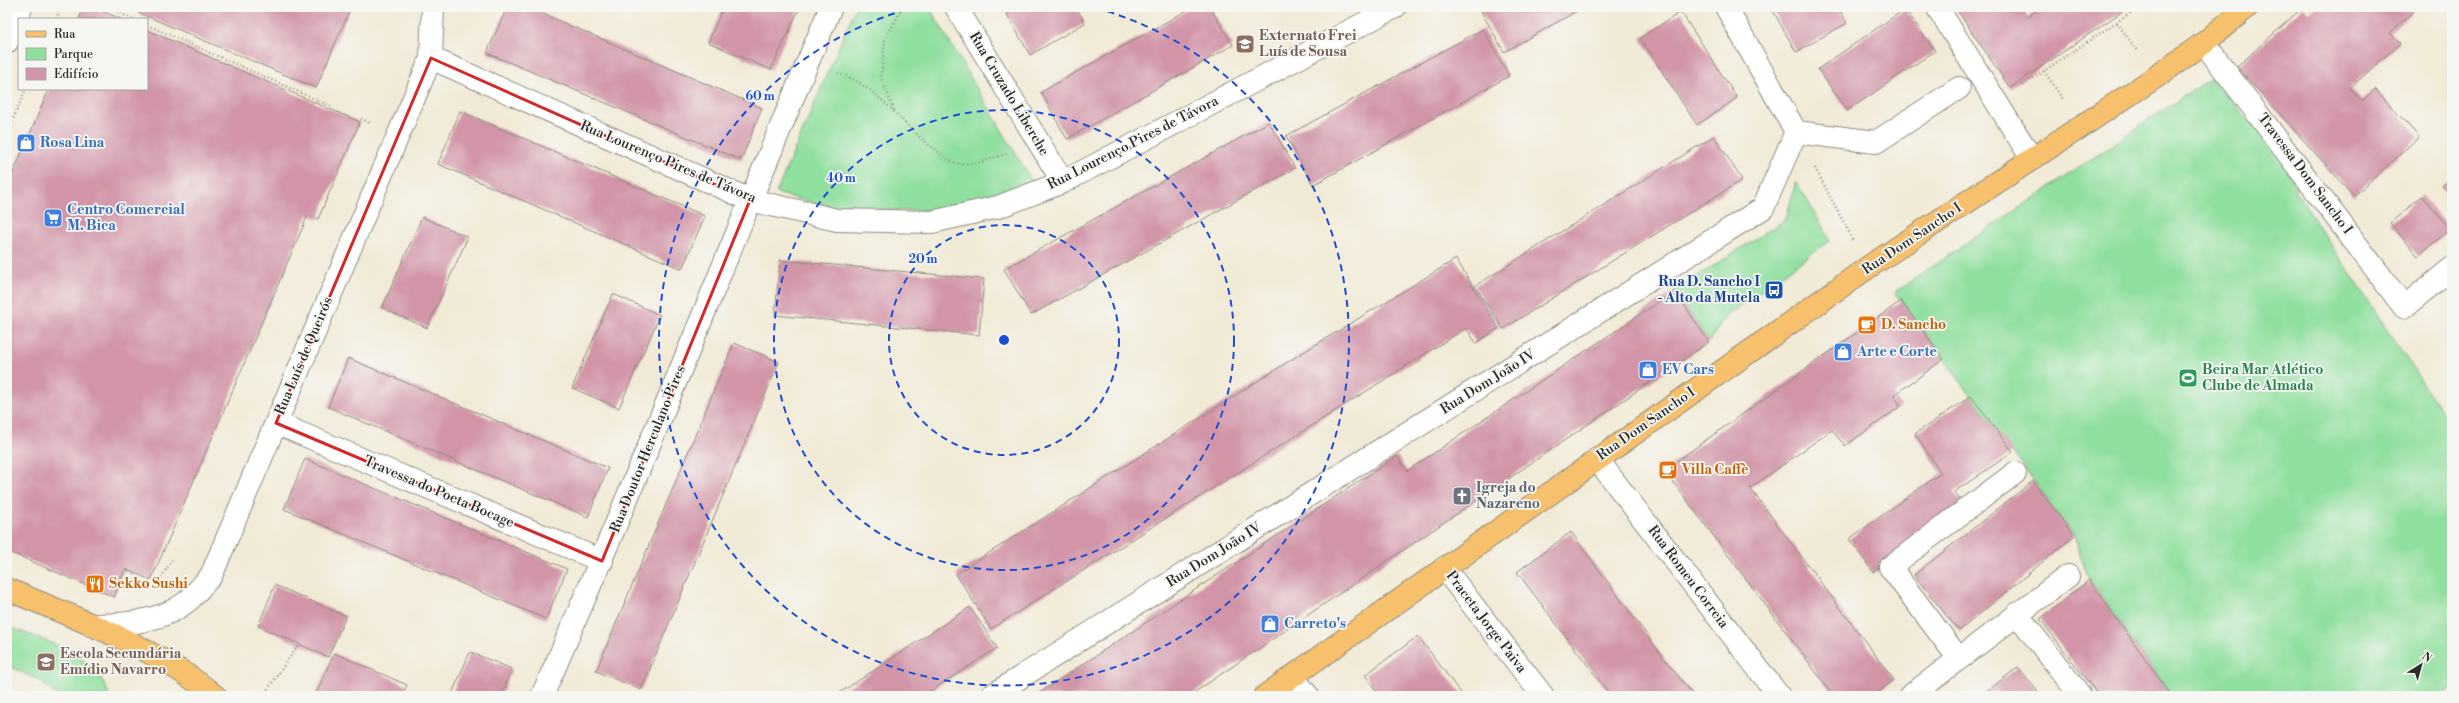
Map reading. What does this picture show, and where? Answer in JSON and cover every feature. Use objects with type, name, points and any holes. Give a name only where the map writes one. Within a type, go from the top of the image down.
[{"type":"main road","name":"Rua Dom Sancho I","points":[[1265,696],[1864,271],[2204,43],[2247,7]]},
{"type":"main road","points":[[7,589],[91,625],[181,672],[215,696]]},
{"type":"street","points":[[7,42],[22,7]]},
{"type":"street","name":"Rua Luís de Queirós","points":[[91,625],[120,625],[164,614],[189,600],[211,576],[431,58],[433,7]]},
{"type":"street","points":[[750,200],[831,7]]},
{"type":"street","name":"Rua Cruzado Liberche","points":[[956,7],[1063,182]]},
{"type":"street","name":"Rua Lourenço Pires de Távora","points":[[431,58],[750,200],[837,220],[932,222],[998,207],[1063,182],[1395,7]]},
{"type":"street","points":[[1726,7],[1796,132],[1876,142],[1959,88]]},
{"type":"street","points":[[1937,7],[2032,159]]},
{"type":"street","name":"Travessa Dom Sancho I","points":[[2204,43],[2404,307],[2452,268]]},
{"type":"street","name":"Rua Dom João IV","points":[[991,696],[1763,208],[1796,132]]},
{"type":"street","name":"Rua Doutor Herculano Pires","points":[[542,696],[602,561],[750,200]]},
{"type":"street","name":"Travessa do Poeta Bocage","points":[[276,423],[602,561]]},
{"type":"street","name":"Rua Romeu Correia","points":[[1597,459],[1778,696]]},
{"type":"street","points":[[1959,659],[1890,567],[2015,473]]},
{"type":"street","name":"Praceta Jorge Paiva","points":[[1444,568],[1543,696]]},
{"type":"street","points":[[1910,696],[2068,576]]},
{"type":"street","points":[[2018,614],[2079,694]]},
{"type":"street","points":[[1293,677],[1308,696]]},
{"type":"path","points":[[56,18],[61,7]]},
{"type":"path","points":[[106,7],[132,18]]},
{"type":"path","points":[[895,113],[881,77],[885,39],[902,9],[906,7]]},
{"type":"path","points":[[2019,88],[2139,7]]},
{"type":"path","points":[[148,25],[333,107]]},
{"type":"path","points":[[835,72],[848,76],[871,90],[918,138],[952,162],[978,163],[1014,151]]},
{"type":"path","points":[[7,134],[26,90]]},
{"type":"path","points":[[1796,132],[1847,230]]},
{"type":"path","points":[[153,586],[159,582],[172,560]]},
{"type":"path","points":[[263,696],[299,644]]},
{"type":"highlighted area","points":[[431,58],[750,200],[602,561],[276,423]]},
{"type":"green space","points":[[856,7],[929,7],[1033,183],[997,198],[931,211],[836,209],[776,193]]},
{"type":"green space","name":"Beira Mar Atlético Clube de Almada","points":[[2211,78],[2298,175],[2296,192],[2452,427],[2452,688],[2440,696],[2172,696],[2089,580],[2074,536],[1895,292]]},
{"type":"green space","points":[[1796,181],[1830,240],[1724,318],[1709,342],[1675,291],[1786,219]]},
{"type":"green space","name":"Escola Secundária Emídio Navarro","points":[[7,626],[52,643],[82,659],[94,669],[103,682],[109,696],[59,696],[38,680],[7,665]]},
{"type":"building","points":[[84,7],[92,7],[119,18],[79,18]]},
{"type":"building","points":[[125,7],[351,7],[316,88]]},
{"type":"building","points":[[507,7],[527,7],[762,108],[741,160],[487,53]]},
{"type":"building","points":[[723,7],[800,7],[771,70],[708,42]]},
{"type":"building","points":[[1003,7],[1076,7],[1085,23],[1030,55]]},
{"type":"building","points":[[1193,7],[1210,7],[1233,45],[1067,139],[1041,92]]},
{"type":"building","points":[[1488,7],[1584,7],[1504,52],[1481,11]]},
{"type":"building","points":[[1771,7],[1838,7],[1847,23],[1796,52]]},
{"type":"building","points":[[1955,7],[2021,7],[2027,17],[2042,7],[2129,7],[2010,88]]},
{"type":"building","points":[[2303,7],[2310,12],[2316,7],[2418,7],[2390,33],[2400,43],[2350,88],[2362,101],[2375,89],[2419,137],[2354,196],[2237,67]]},
{"type":"building","points":[[1905,9],[1935,51],[1847,111],[1818,69]]},
{"type":"building","points":[[1681,12],[1737,98],[1697,125],[1640,38]]},
{"type":"building","points":[[1483,29],[1509,76],[1313,185],[1286,136]]},
{"type":"building","points":[[148,30],[360,122],[318,219],[308,215],[151,580],[125,569],[114,597],[7,551],[7,187],[49,90],[148,90]]},
{"type":"building","points":[[460,111],[705,216],[682,269],[438,164]]},
{"type":"building","points":[[1269,122],[1295,168],[1031,315],[1004,269]]},
{"type":"building","points":[[1714,136],[1742,180],[1503,329],[1475,286]]},
{"type":"building","points":[[2452,177],[2452,197],[2442,186]]},
{"type":"building","points":[[2422,196],[2450,229],[2418,256],[2390,223]]},
{"type":"building","points":[[422,217],[468,237],[427,328],[382,308]]},
{"type":"building","points":[[1456,259],[1499,328],[1476,343],[1466,328],[991,629],[956,574],[1289,361]]},
{"type":"building","points":[[780,260],[984,279],[979,335],[775,315]]},
{"type":"building","points":[[1675,291],[1709,342],[1189,696],[1035,696],[1397,456],[1407,471]]},
{"type":"building","points":[[613,294],[660,315],[619,408],[572,388]]},
{"type":"building","points":[[1901,301],[1944,359],[1894,395],[1901,406],[1845,446],[1832,430],[1750,488],[1894,680],[1873,696],[1834,696],[1664,470]]},
{"type":"building","points":[[734,343],[779,362],[641,690],[596,671]]},
{"type":"building","points":[[348,358],[608,468],[588,517],[328,407]]},
{"type":"building","points":[[1971,396],[2013,452],[1954,492],[1965,506],[1873,572],[1849,539],[1941,473],[1915,434]]},
{"type":"building","points":[[305,459],[567,569],[546,619],[284,509]]},
{"type":"building","points":[[2033,481],[2074,536],[1959,631],[1914,575]]},
{"type":"building","points":[[1571,532],[1663,657],[1694,696],[1611,696],[1517,572]]},
{"type":"building","points":[[2089,580],[2172,696],[2099,696],[2040,619]]},
{"type":"building","points":[[275,585],[346,616],[328,657],[258,626]]},
{"type":"building","points":[[970,607],[997,648],[923,696],[835,696]]},
{"type":"building","points":[[1418,636],[1463,696],[1380,696],[1365,675]]},
{"type":"building","points":[[470,652],[512,669],[501,696],[451,696]]},
{"type":"building","points":[[334,653],[407,685],[402,696],[315,696]]},
{"type":"building","points":[[2018,667],[2041,696],[1981,696]]},
{"type":"place","name":"Externato Frei Luís de Sousa","points":[[1245,44]]},
{"type":"place","name":"Rosa Lina","points":[[26,143]]},
{"type":"place","name":"Centro Comercial M. Bica","points":[[53,218]]},
{"type":"place","name":"Rua D. Sancho I - Alto da Mutela","points":[[1774,290]]},
{"type":"place","name":"D. Sancho","points":[[1867,325]]},
{"type":"place","name":"Arte e Corte","points":[[1843,352]]},
{"type":"place","name":"EV Cars","points":[[1648,370]]},
{"type":"place","name":"Beira Mar Atlético Clube de Almada","points":[[2188,378]]},
{"type":"place","name":"Villa Caffè","points":[[1668,470]]},
{"type":"place","name":"Igreja do Nazareno","points":[[1462,496]]},
{"type":"place","name":"Sekko Sushi","points":[[95,584]]},
{"type":"place","name":"Carreto's","points":[[1270,624]]},
{"type":"place","name":"Escola Secundária Emídio Navarro","points":[[46,662]]}]
